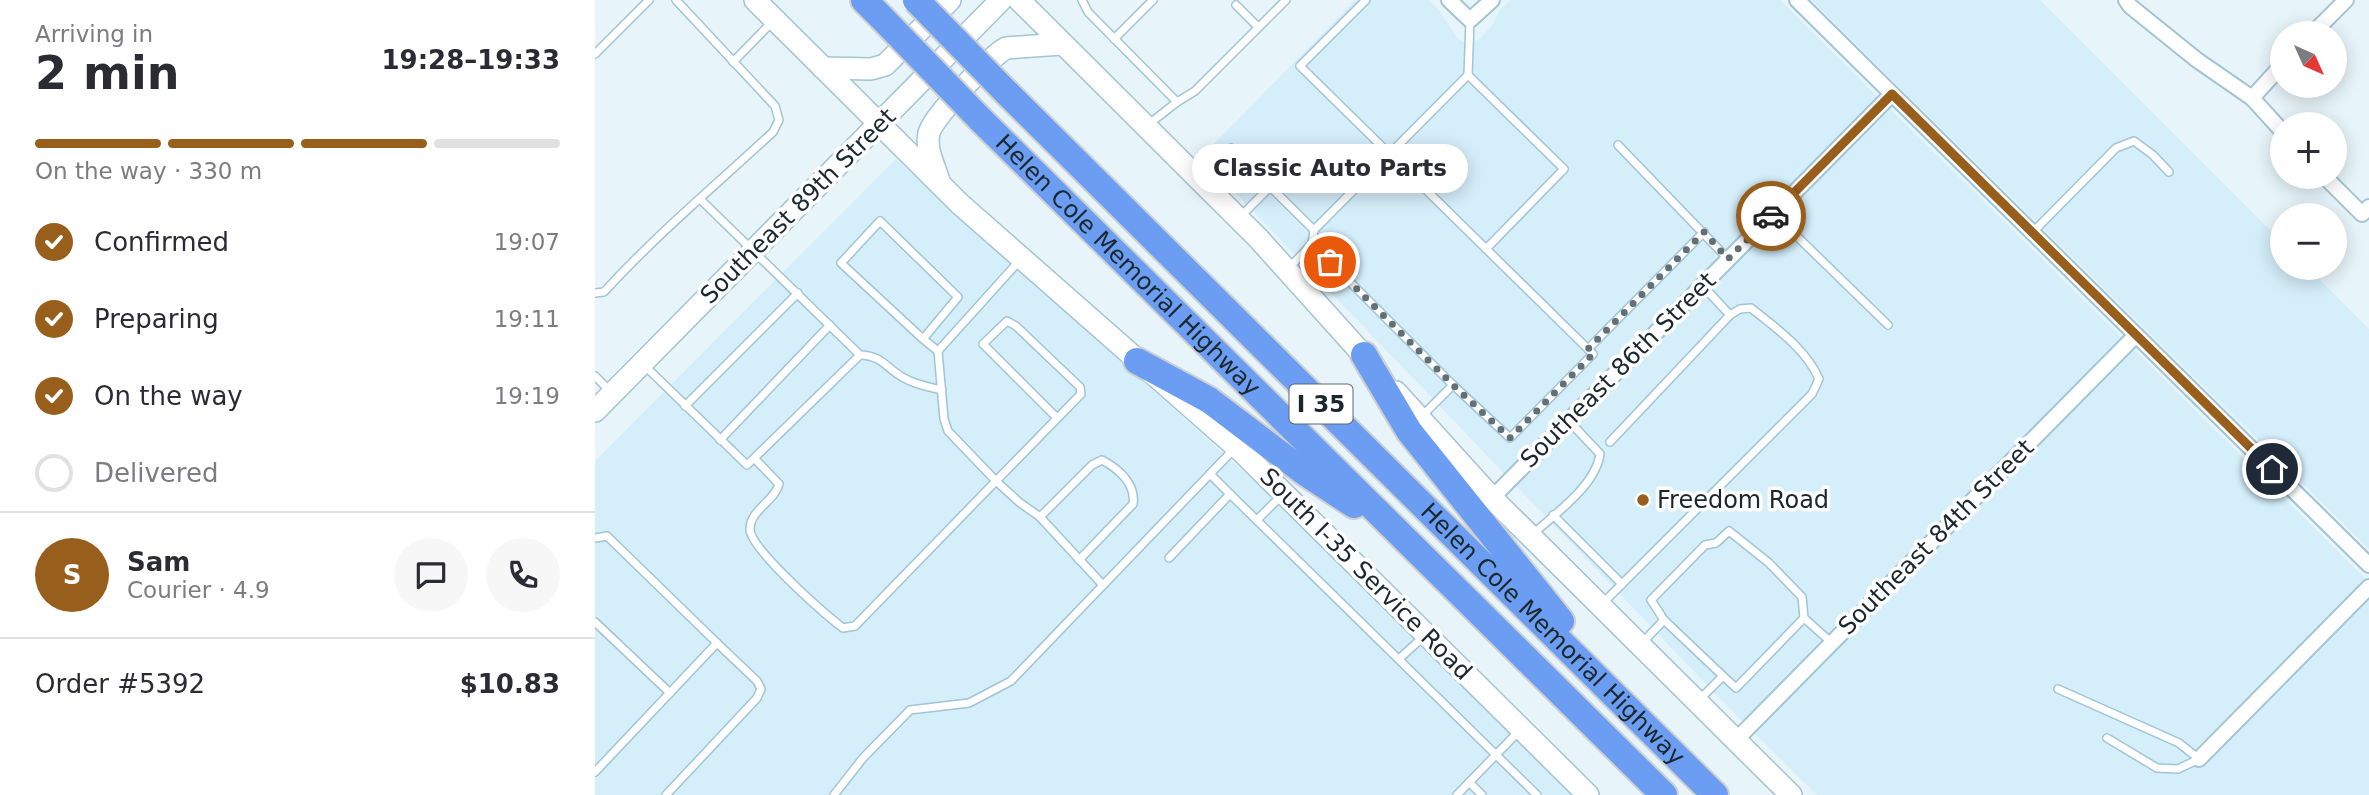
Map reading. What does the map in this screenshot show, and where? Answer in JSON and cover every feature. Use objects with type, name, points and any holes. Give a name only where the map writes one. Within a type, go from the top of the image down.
[{"type":"highway","name":"Helen Cole Memorial Highway","points":[[916,0],[1715,795]]},
{"type":"highway","name":"Helen Cole Memorial Highway","points":[[872,9],[1664,795]]},
{"type":"highway","points":[[1364,355],[1409,430],[1636,716]]},
{"type":"highway","points":[[1137,361],[1209,400],[1304,472],[1403,538]]},
{"type":"main road","name":"South I-35 Service Road","points":[[755,0],[940,183],[1236,447],[1588,795]]},
{"type":"main road","points":[[823,68],[871,69],[884,65],[950,0]]},
{"type":"main road","name":"Southeast 89th Street","points":[[595,411],[1001,0]]},
{"type":"main road","points":[[1019,0],[1288,269],[1492,498],[1791,795]]},
{"type":"main road","points":[[940,183],[928,142],[929,132],[945,109],[1006,48],[1062,44]]},
{"type":"street","points":[[1449,0],[1470,20],[1492,0]]},
{"type":"street","points":[[1797,0],[2369,565]]},
{"type":"street","points":[[2126,0],[2197,60],[2252,98],[2270,118]]},
{"type":"street","points":[[2325,21],[2346,0]]},
{"type":"street","points":[[2252,98],[2270,78]]},
{"type":"street","name":"Southeast 86th Street","points":[[1492,498],[1892,94]]},
{"type":"street","points":[[2337,189],[2362,214],[2369,207]]},
{"type":"street","name":"Southeast 84th Street","points":[[1736,740],[2136,335]]},
{"type":"street","points":[[2199,759],[2369,587]]},
{"type":"lane","points":[[595,54],[649,0]]},
{"type":"lane","points":[[595,293],[604,292],[670,225],[701,200],[773,132],[779,120],[775,106],[676,0]]},
{"type":"lane","points":[[1082,0],[1088,12],[1177,102]]},
{"type":"lane","points":[[1114,39],[1153,0]]},
{"type":"lane","points":[[1145,127],[1195,91],[1286,0]]},
{"type":"lane","points":[[1312,244],[1510,438],[1593,354],[1300,66],[1366,0]]},
{"type":"lane","points":[[1236,5],[1258,27]]},
{"type":"lane","points":[[733,62],[774,19]]},
{"type":"lane","points":[[1288,269],[1312,244],[1314,230],[1468,75],[1470,20]]},
{"type":"lane","points":[[1468,75],[1564,169],[1486,248]]},
{"type":"lane","points":[[2032,233],[2116,148],[2134,141],[2154,155],[2169,172]]},
{"type":"lane","points":[[1618,145],[1728,259]]},
{"type":"lane","points":[[1231,148],[1314,230]]},
{"type":"lane","points":[[1239,219],[1270,187]]},
{"type":"lane","points":[[701,200],[860,355],[874,356],[900,376],[942,390]]},
{"type":"lane","points":[[1773,213],[1888,325]]},
{"type":"lane","points":[[923,339],[958,297],[880,221],[841,263],[923,339],[938,351],[944,419],[948,431],[996,481],[1040,517],[1102,584]]},
{"type":"lane","points":[[1588,349],[1704,232]]},
{"type":"lane","points":[[938,351],[1021,258]]},
{"type":"lane","points":[[1702,285],[1730,315]]},
{"type":"lane","points":[[685,406],[798,293]]},
{"type":"lane","points":[[1600,605],[1812,394],[1819,379],[1812,363],[1751,308],[1740,309],[1730,315],[1611,442]]},
{"type":"lane","points":[[755,458],[779,484],[752,522],[750,531],[755,543],[804,594],[843,628],[855,626],[1081,394],[1080,387],[1016,326],[1007,321],[983,344],[1057,418]]},
{"type":"lane","points":[[720,440],[830,326]]},
{"type":"lane","points":[[642,363],[747,465],[860,355]]},
{"type":"lane","points":[[595,376],[613,394]]},
{"type":"lane","points":[[1419,419],[1453,385]]},
{"type":"lane","points":[[1531,536],[1586,484],[1598,468],[1600,454],[1568,421]]},
{"type":"lane","points":[[834,795],[863,758],[910,710],[969,703],[1011,681],[1236,447]]},
{"type":"lane","points":[[1040,517],[1092,465],[1102,460],[1130,484],[1134,494],[1133,504],[1079,560]]},
{"type":"lane","points":[[1210,474],[1537,795]]},
{"type":"lane","points":[[1257,520],[1284,493]]},
{"type":"lane","points":[[1169,558],[1230,494]]},
{"type":"lane","points":[[1553,515],[1622,584]]},
{"type":"lane","points":[[1804,618],[1736,688],[1664,620],[1651,600],[1705,545],[1716,543],[1729,531],[1769,563],[1801,597],[1804,618],[1832,643]]},
{"type":"lane","points":[[595,538],[607,536],[757,681],[761,689],[757,698],[666,795]]},
{"type":"lane","points":[[1640,645],[1664,620]]},
{"type":"lane","points":[[595,622],[670,693]]},
{"type":"lane","points":[[1399,659],[1426,634]]},
{"type":"lane","points":[[595,772],[717,643]]},
{"type":"lane","points":[[1698,702],[1723,676]]},
{"type":"lane","points":[[2057,689],[2179,743],[2199,759],[2178,769],[2157,768],[2107,738]]},
{"type":"lane","points":[[1457,795],[1521,729]]},
{"type":"lane","points":[[1469,782],[1482,795]]},
{"type":"shaded area","points":[[1355,0],[1429,0],[1440,11],[1457,38],[1465,43],[1478,40],[1492,26],[1500,10],[1510,0],[1780,0],[2369,582],[2369,795],[1817,795],[1729,708],[1201,157]]},
{"type":"shaded area","points":[[1811,0],[2040,0],[2270,230],[2270,280],[2320,280],[2369,329],[2369,549]]},
{"type":"shaded area","points":[[896,159],[1255,482],[1572,795],[595,795],[595,461]]},
{"type":"way so far","points":[[1330,262],[1510,438],[1593,354],[1588,349],[1704,232],[1728,259],[1771,216]]},
{"type":"place","name":"Classic Auto Parts","points":[[1330,262]]},
{"type":"place","name":"Freedom Road","points":[[1643,500]]},
{"type":"route","points":[[1771,216],[1892,94],[2272,469]]}]
